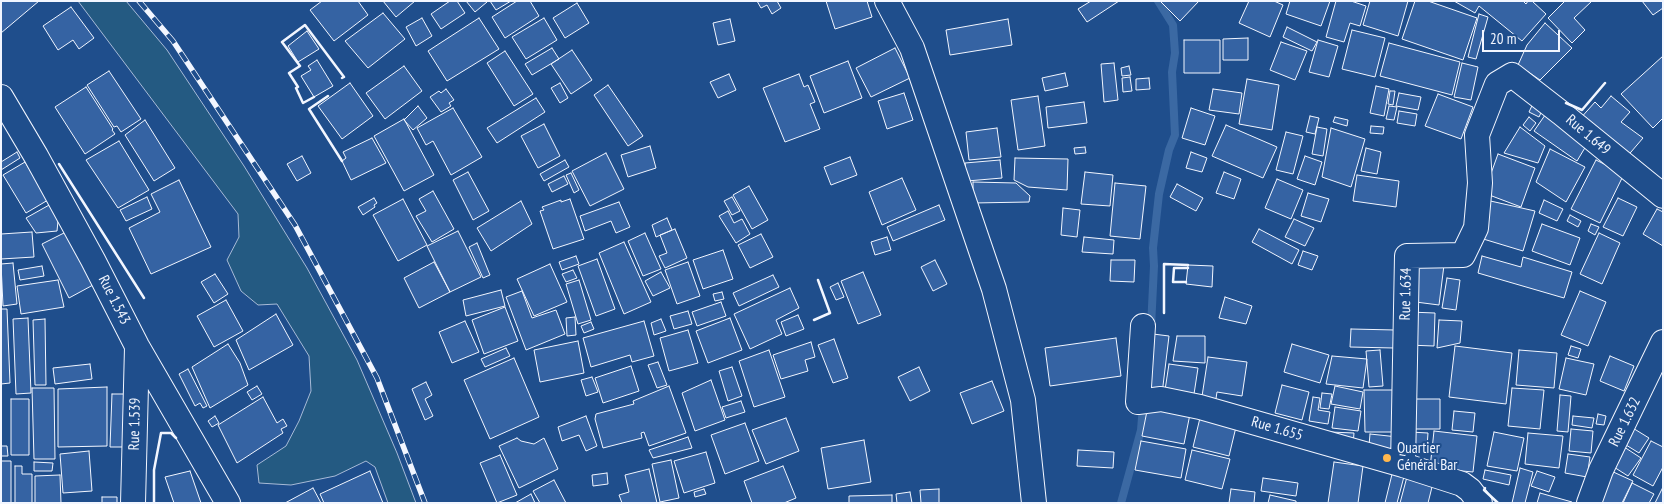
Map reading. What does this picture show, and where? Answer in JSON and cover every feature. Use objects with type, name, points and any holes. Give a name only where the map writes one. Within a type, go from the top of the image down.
[{"type":"street","points":[[887,1],[912,48],[994,289],[1023,400],[1034,503]]},
{"type":"street","name":"Rue 1.649","points":[[1512,75],[1663,196]]},
{"type":"street","name":"Rue 1.634","points":[[1403,465],[1407,256],[1463,255],[1476,228],[1480,182],[1477,135],[1497,84],[1512,75]]},
{"type":"street","name":"Rue 1.543","points":[[1,97],[78,234],[137,346],[228,503]]},
{"type":"street","name":"Rue 1.655","points":[[1143,326],[1138,402],[1161,399],[1200,406],[1403,465],[1462,484],[1470,490],[1480,503]]},
{"type":"street","name":"Rue 1.632","points":[[1589,503],[1601,470],[1663,342]]},
{"type":"street","name":"Rue 1.539","points":[[133,503],[137,346]]},
{"type":"shaded area","points":[[78,1],[126,1],[167,50],[244,166],[307,268],[357,360],[397,453],[416,503],[388,503],[375,467],[366,461],[335,476],[291,485],[259,483],[257,465],[286,446],[311,391],[309,356],[277,304],[258,305],[241,291],[227,260],[239,237],[238,214]]},
{"type":"building","points":[[1,1],[39,1],[1,33]]},
{"type":"building","points":[[322,1],[358,1],[368,15],[334,41],[310,10]]},
{"type":"building","points":[[383,1],[415,1],[396,17]]},
{"type":"building","points":[[450,1],[457,1],[465,13],[441,29],[431,14]]},
{"type":"building","points":[[466,1],[487,1],[487,2],[475,12]]},
{"type":"building","points":[[490,1],[511,1],[496,10]]},
{"type":"building","points":[[517,1],[530,1],[539,16],[505,38],[492,17]]},
{"type":"building","points":[[757,1],[777,1],[781,8],[772,14],[767,5],[761,8]]},
{"type":"building","points":[[826,1],[867,1],[872,17],[835,29]]},
{"type":"building","points":[[1091,1],[1119,1],[1087,22],[1078,9]]},
{"type":"building","points":[[1160,1],[1199,1],[1180,21]]},
{"type":"building","points":[[1249,1],[1274,1],[1283,5],[1270,37],[1239,23]]},
{"type":"building","points":[[1290,1],[1330,1],[1321,26],[1286,14]]},
{"type":"building","points":[[1336,1],[1351,1],[1366,6],[1360,26],[1350,23],[1344,42],[1326,37]]},
{"type":"building","points":[[1370,1],[1408,1],[1398,36],[1363,25]]},
{"type":"building","points":[[1415,1],[1428,1],[1477,18],[1463,60],[1402,39]]},
{"type":"building","points":[[1454,1],[1523,1],[1526,4],[1528,1],[1532,1],[1546,14],[1522,41],[1479,6],[1475,13]]},
{"type":"building","points":[[1565,1],[1592,1],[1574,18],[1585,30],[1572,43],[1548,18]]},
{"type":"building","points":[[1642,1],[1663,1],[1663,8],[1653,15]]},
{"type":"building","points":[[577,3],[589,23],[565,38],[553,18]]},
{"type":"building","points":[[71,7],[94,38],[79,49],[73,40],[58,50],[43,26]]},
{"type":"building","points":[[383,13],[405,39],[368,68],[345,41]]},
{"type":"building","points":[[1479,14],[1488,17],[1476,59],[1468,57]]},
{"type":"building","points":[[422,18],[432,36],[416,46],[406,27]]},
{"type":"building","points":[[479,18],[499,49],[447,81],[428,51]]},
{"type":"building","points":[[544,18],[557,40],[526,59],[512,37]]},
{"type":"building","points":[[730,19],[735,41],[718,45],[713,23]]},
{"type":"building","points":[[1008,19],[1012,45],[950,55],[946,30]]},
{"type":"building","points":[[1545,23],[1572,48],[1540,80],[1518,65],[1527,45]]},
{"type":"building","points":[[1287,27],[1317,42],[1312,51],[1283,37]]},
{"type":"building","points":[[1352,30],[1385,38],[1375,77],[1342,69]]},
{"type":"building","points":[[307,31],[319,49],[298,62],[288,46]]},
{"type":"building","points":[[1248,38],[1248,60],[1223,60],[1223,39]]},
{"type":"building","points":[[1184,40],[1220,40],[1220,73],[1184,73]]},
{"type":"building","points":[[1318,40],[1338,46],[1329,77],[1309,72]]},
{"type":"building","points":[[1281,42],[1307,51],[1295,80],[1270,70]]},
{"type":"building","points":[[1389,43],[1460,62],[1452,95],[1380,76]]},
{"type":"building","points":[[552,48],[559,59],[532,75],[525,64]]},
{"type":"building","points":[[895,48],[910,78],[871,97],[856,68]]},
{"type":"building","points":[[572,50],[592,80],[571,94],[551,64]]},
{"type":"building","points":[[505,51],[533,94],[514,106],[487,63]]},
{"type":"building","points":[[1663,56],[1663,118],[1653,128],[1621,94]]},
{"type":"building","points":[[317,60],[333,86],[314,97],[301,76],[311,70],[308,66]]},
{"type":"building","points":[[848,61],[862,98],[824,113],[810,76]]},
{"type":"building","points":[[1114,63],[1118,100],[1104,102],[1101,64]]},
{"type":"building","points":[[1462,63],[1478,67],[1471,100],[1454,97]]},
{"type":"building","points":[[404,66],[422,91],[385,119],[366,93]]},
{"type":"building","points":[[1129,66],[1131,75],[1122,76],[1121,68]]},
{"type":"building","points":[[109,71],[141,119],[121,132],[117,126],[114,127],[87,85]]},
{"type":"building","points":[[1065,73],[1068,86],[1045,91],[1042,78]]},
{"type":"building","points":[[729,74],[736,90],[718,98],[710,82]]},
{"type":"building","points":[[799,74],[804,87],[808,85],[815,102],[810,104],[820,129],[785,142],[763,88]]},
{"type":"building","points":[[1130,77],[1132,91],[1123,92],[1122,78]]},
{"type":"building","points":[[1149,78],[1150,89],[1136,90],[1136,79]]},
{"type":"building","points":[[1247,79],[1279,85],[1272,130],[1239,124]]},
{"type":"building","points":[[350,83],[373,116],[342,139],[318,106]]},
{"type":"building","points":[[560,83],[568,98],[560,103],[551,88]]},
{"type":"building","points":[[608,85],[643,136],[628,146],[594,95]]},
{"type":"building","points":[[1376,86],[1389,89],[1384,116],[1370,113]]},
{"type":"building","points":[[86,87],[115,134],[85,154],[55,107]]},
{"type":"building","points":[[446,89],[454,100],[449,103],[451,106],[441,112],[430,97]]},
{"type":"building","points":[[1213,89],[1242,93],[1239,114],[1209,110]]},
{"type":"building","points":[[1390,91],[1395,91],[1393,105],[1388,104]]},
{"type":"building","points":[[904,93],[913,120],[887,129],[878,101]]},
{"type":"building","points":[[1399,93],[1421,97],[1418,110],[1396,106]]},
{"type":"building","points":[[1538,93],[1548,98],[1539,117],[1529,112]]},
{"type":"building","points":[[1438,94],[1473,107],[1461,139],[1425,126]]},
{"type":"building","points":[[1038,96],[1045,146],[1018,150],[1011,100]]},
{"type":"building","points":[[1611,96],[1630,112],[1621,122],[1643,138],[1625,159],[1579,120],[1595,102],[1601,108]]},
{"type":"building","points":[[536,98],[545,112],[497,143],[487,128]]},
{"type":"building","points":[[1084,102],[1087,123],[1048,128],[1046,107]]},
{"type":"building","points":[[1552,105],[1592,136],[1577,161],[1534,131]]},
{"type":"building","points":[[418,106],[427,118],[413,130],[404,120]]},
{"type":"building","points":[[1389,106],[1397,107],[1394,120],[1386,119]]},
{"type":"building","points":[[453,108],[482,157],[451,175],[433,141],[426,145],[417,128]]},
{"type":"building","points":[[1191,108],[1215,116],[1205,145],[1182,138]]},
{"type":"building","points":[[1399,111],[1417,114],[1415,126],[1397,123]]},
{"type":"building","points":[[1310,116],[1319,118],[1315,134],[1306,132]]},
{"type":"building","points":[[1335,117],[1348,120],[1347,126],[1333,122]]},
{"type":"building","points":[[1529,117],[1536,123],[1530,131],[1523,125]]},
{"type":"building","points":[[404,119],[434,175],[404,191],[374,136]]},
{"type":"building","points":[[145,120],[175,168],[154,181],[125,135]]},
{"type":"building","points":[[544,124],[560,156],[538,168],[521,136]]},
{"type":"building","points":[[1226,125],[1277,147],[1263,178],[1212,156]]},
{"type":"building","points":[[1371,126],[1384,127],[1383,134],[1370,133]]},
{"type":"building","points":[[1317,127],[1327,129],[1323,156],[1312,154]]},
{"type":"building","points":[[1520,127],[1545,146],[1538,163],[1504,153]]},
{"type":"building","points":[[997,128],[1001,157],[969,160],[966,132]]},
{"type":"building","points":[[1331,128],[1365,139],[1351,187],[1322,177]]},
{"type":"building","points":[[1286,132],[1303,136],[1293,174],[1276,170]]},
{"type":"building","points":[[372,138],[386,163],[351,180],[342,161],[346,158],[343,152]]},
{"type":"building","points":[[119,141],[149,190],[118,208],[86,160]]},
{"type":"building","points":[[650,146],[656,168],[628,177],[621,155]]},
{"type":"building","points":[[1085,147],[1086,153],[1075,154],[1074,148]]},
{"type":"building","points":[[1366,148],[1381,152],[1377,174],[1361,171]]},
{"type":"building","points":[[1550,149],[1585,167],[1566,202],[1536,182]]},
{"type":"building","points":[[17,152],[20,158],[1,170],[1,162]]},
{"type":"building","points":[[1191,152],[1207,158],[1202,172],[1186,168]]},
{"type":"building","points":[[606,153],[624,189],[590,206],[572,171]]},
{"type":"building","points":[[1498,154],[1535,168],[1521,207],[1484,193]]},
{"type":"building","points":[[302,156],[311,173],[297,181],[287,164]]},
{"type":"building","points":[[1305,156],[1322,162],[1315,185],[1297,179]]},
{"type":"building","points":[[850,157],[857,175],[831,185],[824,167]]},
{"type":"building","points":[[1015,158],[1068,159],[1067,190],[1028,187],[1014,180]]},
{"type":"building","points":[[565,160],[569,167],[544,181],[540,174]]},
{"type":"building","points":[[1000,160],[1002,178],[967,181],[965,163]]},
{"type":"building","points":[[1596,160],[1624,174],[1600,223],[1571,209]]},
{"type":"building","points":[[25,162],[48,200],[26,213],[3,175]]},
{"type":"building","points":[[468,172],[489,211],[473,220],[453,180]]},
{"type":"building","points":[[1085,172],[1113,175],[1110,206],[1081,204]]},
{"type":"building","points":[[1224,172],[1241,179],[1234,199],[1216,193]]},
{"type":"building","points":[[571,173],[579,190],[574,193],[566,175]]},
{"type":"building","points":[[1357,175],[1399,181],[1396,207],[1353,201]]},
{"type":"building","points":[[564,176],[568,184],[552,192],[548,184]]},
{"type":"building","points":[[902,178],[916,210],[882,225],[869,192]]},
{"type":"building","points":[[1277,179],[1303,190],[1291,219],[1265,208]]},
{"type":"building","points":[[179,180],[211,247],[151,274],[129,228],[160,212],[151,194]]},
{"type":"building","points":[[973,182],[1016,183],[1030,196],[1029,202],[973,203]]},
{"type":"building","points":[[1115,183],[1146,186],[1140,239],[1110,236]]},
{"type":"building","points":[[1177,184],[1203,198],[1196,211],[1170,197]]},
{"type":"building","points":[[749,186],[768,220],[752,229],[733,195]]},
{"type":"building","points":[[433,191],[454,229],[432,242],[416,216],[426,211],[419,199]]},
{"type":"building","points":[[1308,193],[1329,199],[1321,222],[1301,216]]},
{"type":"building","points":[[147,197],[152,209],[126,221],[120,210]]},
{"type":"building","points":[[732,197],[740,211],[732,215],[724,201]]},
{"type":"building","points":[[374,198],[377,203],[374,205],[375,207],[363,215],[358,207]]},
{"type":"building","points":[[1618,198],[1637,207],[1623,236],[1603,227]]},
{"type":"building","points":[[403,199],[427,245],[398,261],[373,215]]},
{"type":"building","points":[[570,199],[584,239],[553,249],[540,211],[544,210],[542,207],[561,200],[561,202]]},
{"type":"building","points":[[1486,200],[1535,211],[1523,251],[1480,238]]},
{"type":"building","points":[[1544,200],[1563,209],[1557,221],[1539,213]]},
{"type":"building","points":[[521,201],[532,224],[491,251],[477,228]]},
{"type":"building","points":[[619,202],[630,227],[616,233],[611,221],[585,231],[580,216]]},
{"type":"building","points":[[51,204],[58,221],[57,231],[36,233],[26,218]]},
{"type":"building","points":[[939,205],[945,220],[893,241],[887,227]]},
{"type":"building","points":[[1063,208],[1080,210],[1077,237],[1061,235]]},
{"type":"building","points":[[1657,209],[1663,212],[1663,246],[1643,234]]},
{"type":"building","points":[[728,211],[734,223],[742,219],[750,234],[736,243],[719,216]]},
{"type":"building","points":[[1570,215],[1581,221],[1578,227],[1567,221]]},
{"type":"building","points":[[667,218],[672,230],[656,237],[652,225]]},
{"type":"building","points":[[1294,219],[1314,228],[1305,246],[1285,237]]},
{"type":"building","points":[[1542,224],[1580,238],[1570,265],[1532,251]]},
{"type":"building","points":[[1591,224],[1599,227],[1595,235],[1588,231]]},
{"type":"building","points":[[675,229],[687,258],[665,268],[659,256],[667,253],[660,235]]},
{"type":"building","points":[[1259,229],[1299,250],[1292,264],[1252,242]]},
{"type":"building","points":[[458,231],[481,277],[450,292],[427,246]]},
{"type":"building","points":[[32,232],[34,257],[1,259],[1,234]]},
{"type":"building","points":[[66,232],[93,285],[69,298],[42,244]]},
{"type":"building","points":[[645,233],[661,269],[643,276],[628,241]]},
{"type":"building","points":[[1599,233],[1620,243],[1602,284],[1580,274]]},
{"type":"building","points":[[761,234],[773,257],[750,268],[738,245]]},
{"type":"building","points":[[887,237],[891,250],[875,255],[871,242]]},
{"type":"building","points":[[1084,237],[1114,240],[1113,254],[1082,252]]},
{"type":"building","points":[[624,242],[651,302],[624,314],[599,253]]},
{"type":"building","points":[[477,243],[490,275],[483,278],[469,247]]},
{"type":"building","points":[[723,250],[733,279],[703,289],[693,260]]},
{"type":"building","points":[[1303,251],[1318,256],[1312,270],[1298,265]]},
{"type":"building","points":[[576,256],[579,264],[562,270],[559,262]]},
{"type":"building","points":[[1482,256],[1521,267],[1523,257],[1572,272],[1564,298],[1478,273]]},
{"type":"building","points":[[597,259],[615,309],[596,316],[578,266]]},
{"type":"building","points":[[935,260],[947,284],[933,291],[921,267]]},
{"type":"building","points":[[1111,260],[1135,260],[1134,282],[1110,281]]},
{"type":"building","points":[[1413,261],[1444,265],[1439,305],[1408,301]]},
{"type":"building","points":[[434,262],[450,292],[419,308],[404,278]]},
{"type":"building","points":[[688,262],[700,296],[677,304],[665,270]]},
{"type":"building","points":[[13,263],[17,304],[3,306],[1,264]]},
{"type":"building","points":[[550,264],[567,302],[534,316],[517,279]]},
{"type":"building","points":[[1188,265],[1213,266],[1212,287],[1186,284]]},
{"type":"building","points":[[42,266],[44,276],[20,280],[18,270]]},
{"type":"building","points":[[573,270],[577,278],[566,282],[562,274]]},
{"type":"building","points":[[661,272],[670,288],[653,296],[645,281]]},
{"type":"building","points":[[863,272],[881,315],[858,324],[841,281]]},
{"type":"building","points":[[215,274],[228,294],[214,303],[201,282]]},
{"type":"building","points":[[773,275],[779,287],[739,306],[733,293]]},
{"type":"building","points":[[1447,278],[1460,280],[1456,310],[1442,308]]},
{"type":"building","points":[[58,280],[64,307],[21,314],[17,286]]},
{"type":"building","points":[[579,280],[591,320],[578,324],[566,284]]},
{"type":"building","points":[[838,283],[844,297],[836,300],[830,287]]},
{"type":"building","points":[[790,288],[799,308],[776,320],[782,334],[750,349],[734,314]]},
{"type":"building","points":[[501,290],[505,306],[466,316],[463,300]]},
{"type":"building","points":[[522,291],[532,318],[556,310],[565,334],[526,350],[506,297]]},
{"type":"building","points":[[1580,291],[1606,302],[1588,346],[1561,335]]},
{"type":"building","points":[[722,292],[724,299],[715,301],[713,294]]},
{"type":"building","points":[[1225,297],[1252,306],[1246,324],[1219,318]]},
{"type":"building","points":[[226,300],[243,331],[214,347],[197,316]]},
{"type":"building","points":[[721,302],[726,316],[697,326],[692,312]]},
{"type":"building","points":[[505,307],[518,341],[484,354],[472,320]]},
{"type":"building","points":[[1,309],[7,309],[10,383],[1,384]]},
{"type":"building","points":[[688,311],[692,324],[674,329],[670,316]]},
{"type":"building","points":[[1409,312],[1435,313],[1434,346],[1407,345]]},
{"type":"building","points":[[276,314],[293,345],[249,370],[236,340]]},
{"type":"building","points":[[798,315],[804,329],[786,336],[781,322]]},
{"type":"building","points":[[575,317],[576,335],[567,336],[566,318]]},
{"type":"building","points":[[28,318],[31,393],[16,394],[13,319]]},
{"type":"building","points":[[730,318],[742,350],[708,363],[696,331]]},
{"type":"building","points":[[45,319],[46,385],[35,385],[33,320]]},
{"type":"building","points":[[661,319],[666,331],[654,335],[651,323]]},
{"type":"building","points":[[1439,320],[1462,321],[1460,343],[1437,348]]},
{"type":"building","points":[[465,321],[479,352],[452,363],[439,332]]},
{"type":"building","points":[[644,321],[654,356],[632,362],[630,355],[591,367],[583,338]]},
{"type":"building","points":[[591,322],[594,329],[584,333],[581,326]]},
{"type":"building","points":[[1351,329],[1395,330],[1394,348],[1350,347]]},
{"type":"building","points":[[688,330],[698,363],[669,371],[660,338]]},
{"type":"building","points":[[1153,334],[1169,336],[1162,394],[1146,392]]},
{"type":"building","points":[[1177,336],[1205,336],[1205,363],[1173,361]]},
{"type":"building","points":[[1116,338],[1121,376],[1050,386],[1045,348]]},
{"type":"building","points":[[834,339],[848,378],[833,383],[818,345]]},
{"type":"building","points":[[578,341],[584,373],[540,382],[534,350]]},
{"type":"building","points":[[811,342],[815,357],[805,360],[808,371],[781,379],[773,355]]},
{"type":"building","points":[[228,344],[240,363],[248,385],[210,408],[192,367]]},
{"type":"building","points":[[1292,344],[1329,355],[1320,383],[1284,372]]},
{"type":"building","points":[[1455,346],[1512,353],[1506,404],[1449,397]]},
{"type":"building","points":[[1571,346],[1581,349],[1578,358],[1568,355]]},
{"type":"building","points":[[506,348],[510,356],[485,367],[481,359]]},
{"type":"building","points":[[769,350],[785,397],[754,407],[739,361]]},
{"type":"building","points":[[1380,350],[1383,386],[1369,387],[1366,351]]},
{"type":"building","points":[[1519,350],[1557,353],[1554,388],[1516,385]]},
{"type":"building","points":[[1332,356],[1367,359],[1363,388],[1326,384]]},
{"type":"building","points":[[1610,356],[1634,366],[1624,391],[1600,381]]},
{"type":"building","points":[[1208,357],[1247,362],[1242,396],[1217,392],[1215,405],[1201,403]]},
{"type":"building","points":[[514,358],[539,417],[490,439],[464,380]]},
{"type":"building","points":[[1566,358],[1594,364],[1586,395],[1559,389]]},
{"type":"building","points":[[658,362],[667,385],[657,388],[648,365]]},
{"type":"building","points":[[90,364],[92,379],[55,384],[53,368]]},
{"type":"building","points":[[1169,364],[1198,368],[1194,394],[1165,390]]},
{"type":"building","points":[[631,366],[639,391],[603,403],[595,378]]},
{"type":"building","points":[[732,367],[742,396],[728,401],[719,371]]},
{"type":"building","points":[[919,367],[930,391],[910,401],[898,377]]},
{"type":"building","points":[[188,369],[207,406],[203,408],[200,403],[195,406],[179,374]]},
{"type":"building","points":[[592,377],[598,392],[586,396],[581,380]]},
{"type":"building","points":[[711,380],[725,420],[695,431],[682,393]]},
{"type":"building","points":[[992,381],[1004,411],[972,424],[960,393]]},
{"type":"building","points":[[426,382],[432,395],[425,399],[433,416],[425,420],[412,389]]},
{"type":"building","points":[[1282,385],[1309,392],[1302,420],[1275,413]]},
{"type":"building","points":[[257,386],[262,394],[252,400],[247,392]]},
{"type":"building","points":[[669,386],[686,433],[649,446],[644,432],[641,433],[642,438],[603,448],[595,419],[596,414],[634,404],[633,401]]},
{"type":"building","points":[[1335,386],[1363,392],[1360,409],[1331,404]]},
{"type":"building","points":[[107,387],[107,446],[58,447],[58,389]]},
{"type":"building","points":[[32,388],[54,388],[55,459],[34,459]]},
{"type":"building","points":[[1512,388],[1544,390],[1540,429],[1508,426]]},
{"type":"building","points":[[1364,390],[1395,390],[1395,432],[1365,432]]},
{"type":"building","points":[[1322,393],[1332,394],[1329,409],[1320,408]]},
{"type":"building","points":[[112,394],[125,394],[124,447],[110,447]]},
{"type":"building","points":[[1560,395],[1571,396],[1568,432],[1557,431]]},
{"type":"building","points":[[263,397],[277,423],[283,419],[287,426],[281,429],[283,433],[237,463],[218,425]]},
{"type":"building","points":[[1313,397],[1320,398],[1318,410],[1330,412],[1328,424],[1309,421]]},
{"type":"building","points":[[11,399],[29,399],[29,455],[11,455]]},
{"type":"building","points":[[1407,399],[1440,399],[1440,429],[1407,429]]},
{"type":"building","points":[[741,401],[745,412],[726,418],[722,407]]},
{"type":"building","points":[[1149,401],[1191,409],[1184,444],[1142,436]]},
{"type":"building","points":[[1335,407],[1361,411],[1358,431],[1332,428]]},
{"type":"building","points":[[1454,411],[1475,413],[1473,432],[1452,430]]},
{"type":"building","points":[[1598,414],[1606,416],[1604,425],[1596,424]]},
{"type":"building","points":[[215,416],[219,423],[212,427],[208,421]]},
{"type":"building","points":[[586,416],[597,446],[586,451],[579,435],[562,441],[558,427]]},
{"type":"building","points":[[1573,416],[1594,418],[1592,428],[1572,425]]},
{"type":"building","points":[[786,418],[799,451],[766,464],[752,430]]},
{"type":"building","points":[[1200,418],[1236,427],[1229,456],[1193,447]]},
{"type":"building","points":[[1623,422],[1649,438],[1639,453],[1613,437]]},
{"type":"building","points":[[745,423],[759,461],[725,474],[711,435]]},
{"type":"building","points":[[1571,429],[1593,431],[1591,453],[1569,451]]},
{"type":"building","points":[[1434,431],[1477,436],[1473,472],[1430,468]]},
{"type":"building","points":[[1330,432],[1354,433],[1353,445]]},
{"type":"building","points":[[1410,432],[1428,433],[1427,447],[1409,446]]},
{"type":"building","points":[[1494,432],[1524,438],[1517,471],[1487,466]]},
{"type":"building","points":[[1528,433],[1563,436],[1559,468],[1525,464]]},
{"type":"building","points":[[1370,434],[1398,437],[1396,459],[1368,457]]},
{"type":"building","points":[[688,437],[692,448],[653,458],[649,450]]},
{"type":"building","points":[[517,438],[534,444],[544,438],[558,469],[519,488],[499,446]]},
{"type":"building","points":[[864,440],[871,482],[828,489],[821,448]]},
{"type":"building","points":[[1141,441],[1186,449],[1181,478],[1135,470]]},
{"type":"building","points":[[1651,441],[1663,447],[1663,467],[1653,486],[1633,475]]},
{"type":"building","points":[[1618,443],[1641,458],[1628,476],[1606,462]]},
{"type":"building","points":[[1,446],[7,446],[8,456],[1,456]]},
{"type":"building","points":[[1078,450],[1114,452],[1113,468],[1077,466]]},
{"type":"building","points":[[1192,450],[1230,459],[1222,489],[1185,480]]},
{"type":"building","points":[[89,451],[92,491],[63,493],[60,454]]},
{"type":"building","points":[[706,452],[715,483],[684,493],[674,461]]},
{"type":"building","points":[[1568,454],[1590,457],[1587,477],[1565,473]]},
{"type":"building","points":[[500,455],[517,495],[497,503],[480,463]]},
{"type":"building","points":[[671,460],[679,498],[660,502],[652,464]]},
{"type":"building","points":[[1,461],[11,461],[11,503],[1,503]]},
{"type":"building","points":[[34,462],[53,463],[52,471],[34,471]]},
{"type":"building","points":[[1334,462],[1363,466],[1358,503],[1328,503]]},
{"type":"building","points":[[15,466],[22,466],[22,474],[32,474],[32,503],[15,503]]},
{"type":"building","points":[[783,466],[796,498],[784,503],[752,503],[744,481]]},
{"type":"building","points":[[1394,466],[1406,469],[1397,503],[1385,503]]},
{"type":"building","points":[[1520,468],[1533,472],[1525,503],[1512,503]]},
{"type":"building","points":[[649,469],[657,503],[622,503],[619,495],[629,492],[625,475]]},
{"type":"building","points":[[1485,470],[1511,475],[1509,485],[1483,479]]},
{"type":"building","points":[[1609,470],[1633,481],[1623,503],[1601,503]]},
{"type":"building","points":[[190,471],[201,503],[174,503],[165,477]]},
{"type":"building","points":[[370,471],[383,503],[324,503],[320,494]]},
{"type":"building","points":[[1537,471],[1555,477],[1549,492],[1531,486]]},
{"type":"building","points":[[607,473],[608,484],[593,486],[592,475]]},
{"type":"building","points":[[1408,473],[1434,479],[1428,503],[1400,503]]},
{"type":"building","points":[[60,475],[61,503],[35,503],[35,476]]},
{"type":"building","points":[[1263,478],[1298,483],[1296,496],[1261,491]]},
{"type":"building","points":[[554,480],[566,503],[540,503],[533,491]]},
{"type":"building","points":[[1632,483],[1654,494],[1649,503],[1622,503]]},
{"type":"building","points":[[1663,487],[1663,503],[1655,503]]},
{"type":"building","points":[[313,488],[321,503],[285,503]]},
{"type":"building","points":[[704,489],[706,494],[695,497],[694,492]]},
{"type":"building","points":[[939,489],[939,503],[921,503],[920,490]]},
{"type":"building","points":[[1231,489],[1255,492],[1254,503],[1229,503]]},
{"type":"building","points":[[910,492],[912,503],[897,503],[896,494]]},
{"type":"building","points":[[1540,493],[1572,502],[1572,503],[1537,503]]},
{"type":"building","points":[[531,494],[535,503],[515,503]]},
{"type":"building","points":[[892,495],[892,503],[849,503],[849,496]]},
{"type":"building","points":[[1270,495],[1296,501],[1296,503],[1268,503]]},
{"type":"building","points":[[102,497],[117,497],[117,503],[102,503]]},
{"type":"waterway","points":[[1151,327],[1153,248],[1159,194],[1169,150],[1175,135],[1172,72],[1175,53],[1173,25],[1158,1]]},
{"type":"waterway","points":[[1121,503],[1141,430],[1143,405]]},
{"type":"railway","points":[[139,1],[173,41],[295,225],[377,378],[425,503]]},
{"type":"wall","points":[[314,97],[303,103],[296,88],[298,87],[289,73],[300,66],[282,42],[305,25],[344,77],[342,78]]},
{"type":"wall","points":[[1566,103],[1582,110],[1605,83]]},
{"type":"wall","points":[[328,96],[309,109],[342,161]]},
{"type":"wall","points":[[59,164],[144,298]]},
{"type":"wall","points":[[1164,313],[1164,264],[1188,265]]},
{"type":"wall","points":[[1186,282],[1173,282],[1174,268],[1188,268]]},
{"type":"wall","points":[[814,320],[830,313],[818,280]]},
{"type":"wall","points":[[154,503],[154,470],[161,433],[171,433],[176,438]]},
{"type":"wall","points":[[1485,488],[1484,490],[1498,503]]},
{"type":"place","name":"Quartier Général Bar","points":[[1387,458]]}]
